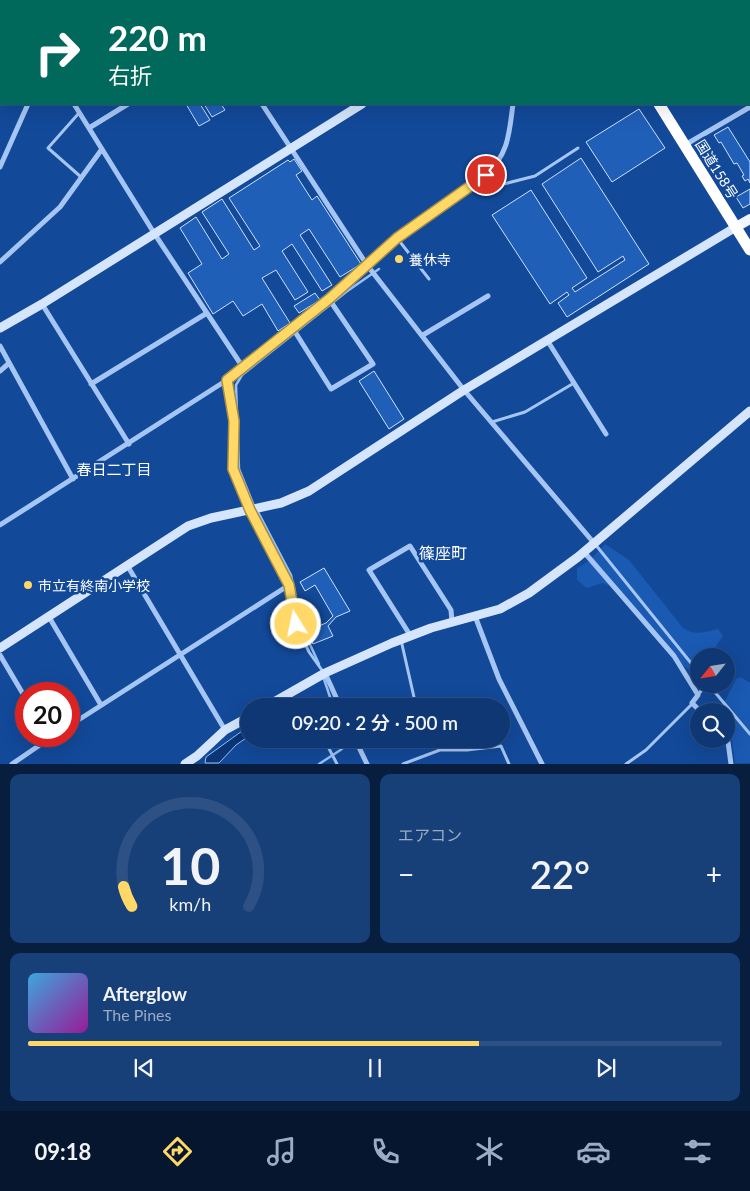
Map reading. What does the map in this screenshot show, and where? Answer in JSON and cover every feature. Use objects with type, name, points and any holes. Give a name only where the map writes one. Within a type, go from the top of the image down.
[{"type":"highway","name":"国道158号","points":[[660,105],[750,250]]},
{"type":"main road","points":[[736,227],[750,219]]},
{"type":"street","points":[[0,167],[28,105]]},
{"type":"street","points":[[75,105],[154,233],[242,366]]},
{"type":"street","points":[[88,128],[126,105]]},
{"type":"street","points":[[263,105],[367,265],[464,390],[594,543]]},
{"type":"street","points":[[0,328],[42,304],[360,105]]},
{"type":"street","points":[[0,525],[227,380],[242,366],[329,299],[397,238],[482,178],[498,164],[506,148],[513,105]]},
{"type":"street","points":[[685,146],[750,107]]},
{"type":"street","points":[[0,262],[60,207],[102,149]]},
{"type":"street","points":[[0,648],[126,564],[188,526],[211,518],[281,503],[309,491],[464,390],[736,227]]},
{"type":"street","points":[[423,336],[488,296]]},
{"type":"street","points":[[292,327],[331,389],[373,364],[329,299]]},
{"type":"street","points":[[42,304],[129,444]]},
{"type":"street","points":[[91,384],[207,313]]},
{"type":"street","points":[[547,340],[606,434]]},
{"type":"street","points":[[0,346],[8,364],[73,478]]},
{"type":"street","points":[[0,371],[8,364]]},
{"type":"street","points":[[227,380],[234,421],[233,469],[250,510]]},
{"type":"street","points":[[282,698],[325,673],[410,635],[500,609],[528,592],[584,552],[750,411]]},
{"type":"street","points":[[410,635],[369,570],[410,546],[451,610],[452,622]]},
{"type":"street","points":[[584,552],[674,656],[698,695],[692,703]]},
{"type":"street","points":[[126,564],[225,730]]},
{"type":"street","points":[[80,719],[289,585]]},
{"type":"street","points":[[475,616],[499,678],[542,764]]},
{"type":"street","points":[[49,617],[101,705]]},
{"type":"street","points":[[0,655],[16,682]]},
{"type":"street","points":[[325,673],[336,698]]},
{"type":"street","points":[[186,764],[225,730],[240,722]]},
{"type":"street","points":[[12,764],[37,747]]},
{"type":"street","points":[[359,748],[366,764]]},
{"type":"street","points":[[729,748],[731,764]]},
{"type":"lane","points":[[79,112],[48,148],[81,177]]},
{"type":"lane","points":[[482,178],[496,186],[535,176],[578,148]]},
{"type":"lane","points":[[397,238],[429,279]]},
{"type":"lane","points":[[492,422],[525,412],[574,383]]},
{"type":"lane","points":[[250,510],[289,585],[296,624],[309,652],[325,673]]},
{"type":"lane","points":[[594,543],[690,662]]},
{"type":"lane","points":[[401,639],[414,698]]},
{"type":"lane","points":[[715,693],[750,734]]},
{"type":"lane","points":[[287,695],[291,698]]},
{"type":"lane","points":[[626,764],[646,750],[690,705]]},
{"type":"lane","points":[[403,764],[440,750],[467,750],[501,746],[509,764]]},
{"type":"lane","points":[[329,748],[337,764]]},
{"type":"shaded area","points":[[605,544],[629,560],[683,628],[696,633],[718,629],[723,636],[715,648],[690,648],[690,671],[681,664],[614,587],[602,583],[587,588],[577,580],[577,568],[589,561]]},
{"type":"shaded area","points":[[741,677],[750,683],[750,763],[735,763],[733,748],[735,748],[735,703],[724,703],[729,693],[735,693],[736,679]]},
{"type":"shaded area","points":[[240,732],[240,742],[219,763],[205,763],[206,757]]},
{"type":"building","points":[[187,105],[201,105],[210,120],[199,126]]},
{"type":"building","points":[[205,105],[222,105],[225,110],[212,117]]},
{"type":"building","points":[[639,109],[665,148],[612,182],[586,142]]},
{"type":"building","points":[[728,127],[750,162],[750,183],[748,179],[745,181],[742,176],[744,175],[737,163],[734,164],[721,142],[719,143],[714,135]]},
{"type":"building","points":[[581,158],[649,264],[567,317],[558,303],[569,295],[567,292],[550,304],[492,215],[531,190],[587,278],[572,288],[575,292],[625,260],[623,256],[598,272],[542,184]]},
{"type":"building","points":[[294,159],[302,171],[296,175],[312,200],[317,196],[361,264],[340,277],[309,229],[300,235],[332,285],[322,291],[292,244],[282,251],[308,292],[295,300],[276,270],[262,278],[290,323],[278,331],[262,304],[243,316],[233,301],[213,314],[188,273],[202,264],[180,228],[196,217],[222,259],[229,254],[202,212],[222,199],[254,250],[260,246],[229,198],[288,160],[290,162]]},
{"type":"building","points":[[750,189],[750,204],[743,208],[736,197]]},
{"type":"building","points":[[315,293],[320,300],[299,313],[294,306]]},
{"type":"building","points":[[374,371],[404,419],[389,429],[359,381]]},
{"type":"building","points":[[324,568],[350,611],[336,617],[328,626],[333,636],[313,644],[307,631],[326,623],[333,616],[315,585],[305,591],[300,582]]},
{"type":"waterway","points":[[254,506],[239,469],[236,385],[242,375],[346,292],[379,269]]},
{"type":"waterway","points":[[257,510],[291,575],[302,627],[319,664]]},
{"type":"waterway","points":[[323,676],[330,698]]},
{"type":"waterway","points":[[319,764],[342,748]]},
{"type":"place","name":"養休寺","points":[[399,259]]},
{"type":"place","name":"市立有終南小学校","points":[[28,585]]},
{"type":"district","name":"春日二丁目","points":[[114,469]]},
{"type":"district","name":"篠座町","points":[[443,552]]},
{"type":"route","points":[[296,624],[289,585],[250,510],[233,469],[234,421],[227,380],[242,366],[329,299],[397,238],[486,175]]}]
